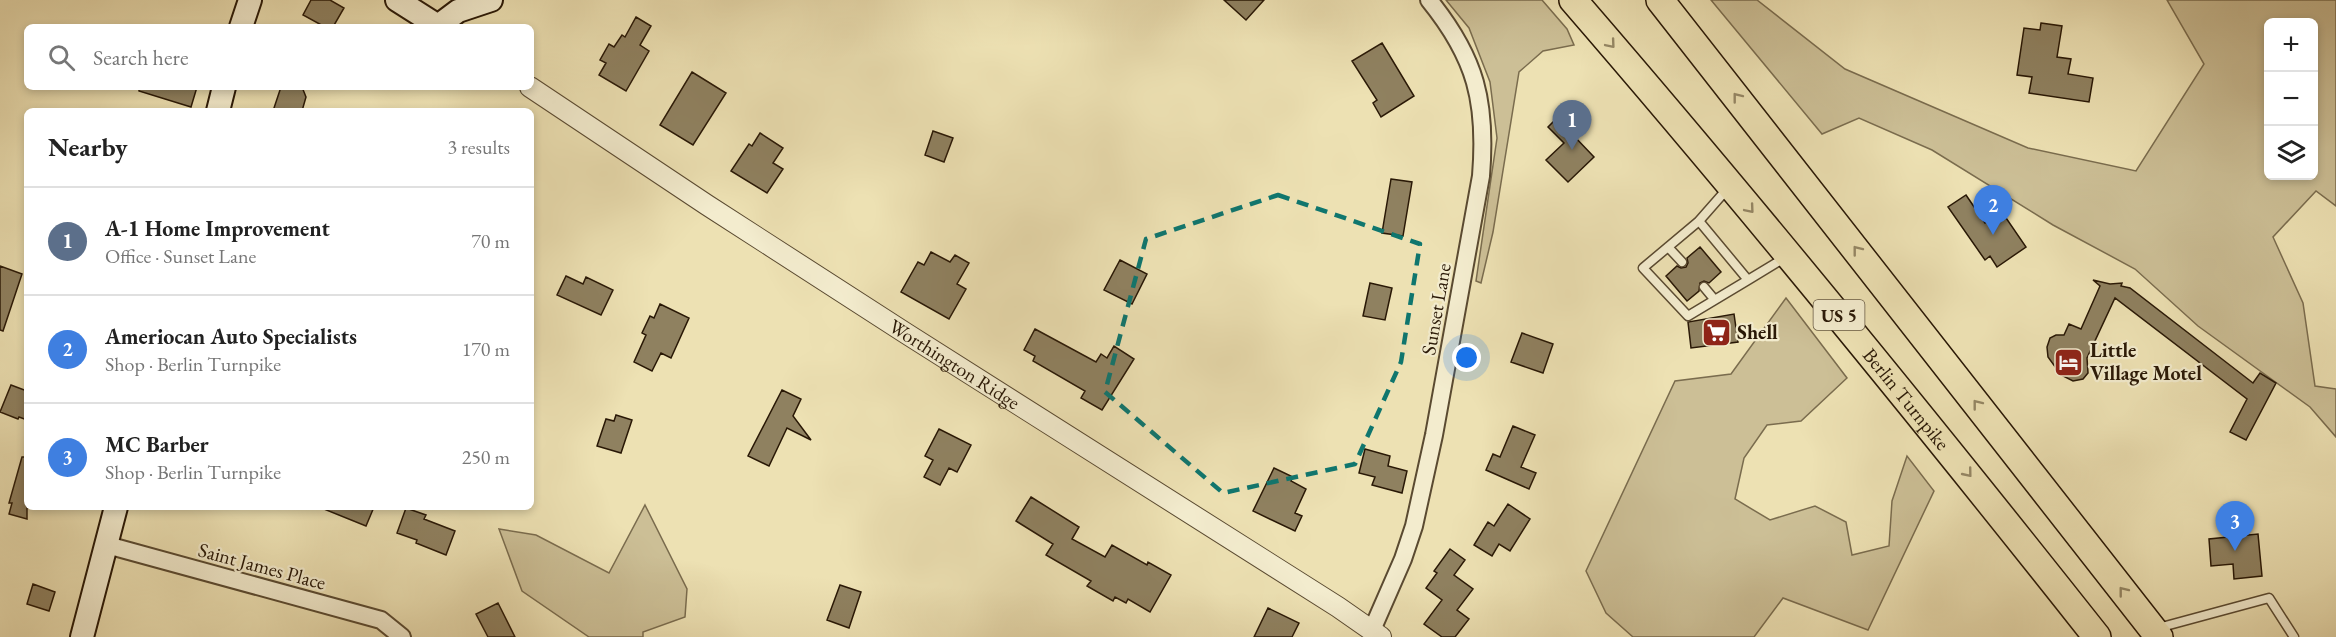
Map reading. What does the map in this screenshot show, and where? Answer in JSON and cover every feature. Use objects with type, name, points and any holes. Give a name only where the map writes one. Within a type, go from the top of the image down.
[{"type":"highway","name":"Berlin Turnpike","points":[[1572,0],[1918,411],[2097,637]]},
{"type":"highway","name":"US 5","points":[[1660,0],[2156,633]]},
{"type":"main road","points":[[242,24],[250,0]]},
{"type":"main road","points":[[397,0],[434,24]]},
{"type":"main road","points":[[443,24],[458,11],[491,0]]},
{"type":"main road","points":[[219,108],[223,90]]},
{"type":"main road","points":[[82,637],[115,510]]},
{"type":"street","name":"Sunset Lane","points":[[1377,633],[1414,526],[1434,435],[1481,176],[1484,138],[1481,104],[1472,70],[1459,42],[1429,0]]},
{"type":"street","name":"Worthington Ridge","points":[[534,90],[897,328],[1377,633]]},
{"type":"street","name":"Saint James Place","points":[[106,545],[381,620],[402,637]]},
{"type":"lane","points":[[1730,186],[1699,222],[1644,268],[1688,316],[1788,255]]},
{"type":"lane","points":[[1699,222],[1748,280]]},
{"type":"lane","points":[[1668,247],[1682,262]]},
{"type":"lane","points":[[1704,287],[1714,299]]},
{"type":"lane","points":[[2156,633],[2269,598],[2294,637]]},
{"type":"highlighted area","points":[[1278,195],[1420,244],[1401,362],[1355,464],[1223,493],[1105,392],[1146,239]]},
{"type":"shaded area","points":[[1446,0],[1542,0],[1567,29],[1574,45],[1543,51],[1519,72],[1493,232],[1481,283],[1476,281],[1497,138],[1490,82],[1469,28]]},
{"type":"shaded area","points":[[1711,0],[1757,0],[1845,69],[2028,148],[2136,171],[2204,64],[2167,0],[2336,0],[2336,206],[2316,191],[2273,237],[2303,303],[2315,386],[2336,389],[2336,437],[2310,407],[2198,326],[2135,269],[2053,225],[1932,150],[1859,118],[1822,134]]},
{"type":"shaded area","points":[[1786,298],[1847,378],[1801,421],[1767,425],[1744,458],[1735,499],[1770,520],[1815,506],[1846,522],[1852,555],[1889,546],[1892,501],[1907,456],[1934,491],[1868,630],[1783,598],[1754,637],[1633,637],[1606,613],[1586,571],[1675,381],[1731,374]]},
{"type":"shaded area","points":[[645,505],[687,589],[685,617],[643,632],[643,637],[589,637],[522,591],[499,529],[536,535],[609,573]]},
{"type":"building","points":[[311,0],[330,0],[344,8],[335,24],[320,24],[303,15]]},
{"type":"building","points":[[1224,0],[1264,0],[1246,20]]},
{"type":"building","points":[[636,17],[651,26],[640,45],[649,51],[626,91],[599,75],[606,63],[600,60],[609,44],[614,47],[622,35],[625,37]]},
{"type":"building","points":[[2041,23],[2062,26],[2057,57],[2071,59],[2068,74],[2093,78],[2089,102],[2029,93],[2032,77],[2017,75],[2024,28],[2040,30]]},
{"type":"building","points":[[1382,43],[1414,96],[1381,117],[1373,103],[1377,100],[1352,61]]},
{"type":"building","points":[[692,72],[726,93],[693,145],[660,125]]},
{"type":"building","points":[[139,90],[196,90],[191,107]]},
{"type":"building","points":[[280,90],[303,90],[306,97],[303,108],[274,108]]},
{"type":"building","points":[[1563,112],[1579,129],[1573,135],[1594,157],[1568,182],[1546,160],[1564,143],[1548,127]]},
{"type":"building","points":[[933,131],[953,138],[944,162],[925,155]]},
{"type":"building","points":[[760,133],[783,148],[773,163],[783,169],[767,193],[731,171],[749,144],[752,146]]},
{"type":"building","points":[[1391,179],[1412,182],[1403,236],[1382,233]]},
{"type":"building","points":[[1966,195],[1985,223],[2002,212],[2026,247],[1997,267],[1990,256],[1985,260],[1948,207]]},
{"type":"building","points":[[1700,247],[1721,272],[1709,283],[1704,281],[1700,283],[1699,291],[1687,301],[1666,276],[1677,266],[1686,267],[1687,258]]},
{"type":"building","points":[[931,252],[950,262],[955,255],[969,263],[957,284],[966,289],[949,319],[901,292],[918,262],[924,265]]},
{"type":"building","points":[[1120,260],[1147,274],[1132,304],[1104,290]]},
{"type":"building","points":[[0,266],[22,274],[3,331],[0,330]]},
{"type":"building","points":[[566,276],[583,284],[586,277],[613,290],[601,315],[557,295]]},
{"type":"building","name":"Little Village Motel","points":[[2093,280],[2110,284],[2122,283],[2121,286],[2130,288],[2253,383],[2260,373],[2276,383],[2246,440],[2230,432],[2247,399],[2115,298],[2087,358],[2088,373],[2083,379],[2073,381],[2061,375],[2048,357],[2047,347],[2050,338],[2064,335],[2069,324],[2081,329],[2100,286]]},
{"type":"building","points":[[1370,283],[1392,288],[1385,320],[1363,316]]},
{"type":"building","points":[[660,304],[689,318],[671,358],[661,353],[652,371],[634,362],[646,335],[642,333],[650,316],[654,318]]},
{"type":"building","points":[[1734,314],[1738,342],[1691,348],[1688,322]]},
{"type":"building","points":[[1035,329],[1096,362],[1101,354],[1107,358],[1114,346],[1134,359],[1102,410],[1081,398],[1085,391],[1033,361],[1035,356],[1024,350]]},
{"type":"building","points":[[1522,333],[1553,344],[1543,373],[1511,362]]},
{"type":"building","points":[[11,385],[24,390],[24,419],[0,412]]},
{"type":"building","points":[[782,390],[801,399],[793,416],[811,440],[787,428],[769,466],[748,456]]},
{"type":"building","points":[[616,415],[632,420],[621,453],[597,446],[606,419],[614,421]]},
{"type":"building","points":[[1513,426],[1535,435],[1521,467],[1536,473],[1529,489],[1486,470],[1493,454],[1500,457]]},
{"type":"building","points":[[939,429],[971,445],[957,472],[949,468],[940,485],[924,477],[933,460],[925,456]]},
{"type":"building","points":[[1365,449],[1390,456],[1388,466],[1407,471],[1402,493],[1372,485],[1375,477],[1359,473]]},
{"type":"building","points":[[22,457],[24,457],[24,510],[27,510],[27,519],[9,514],[12,503],[9,503]]},
{"type":"building","points":[[1274,468],[1293,477],[1291,481],[1306,489],[1295,513],[1302,516],[1295,531],[1253,511]]},
{"type":"building","points":[[1031,497],[1079,527],[1072,539],[1105,557],[1112,545],[1147,565],[1148,562],[1171,575],[1150,612],[1128,599],[1126,603],[1115,597],[1113,601],[1087,586],[1091,581],[1046,555],[1053,544],[1016,521]]},
{"type":"building","points":[[1508,504],[1530,519],[1510,551],[1499,544],[1492,556],[1474,545],[1488,522],[1494,526]]},
{"type":"building","points":[[326,510],[373,510],[366,526]]},
{"type":"building","points":[[405,510],[426,515],[424,519],[455,531],[446,555],[416,543],[417,540],[397,533]]},
{"type":"building","points":[[2258,534],[2262,576],[2234,579],[2233,564],[2211,566],[2209,539]]},
{"type":"building","points":[[1450,549],[1465,560],[1454,575],[1473,589],[1457,610],[1469,619],[1455,637],[1442,637],[1424,624],[1442,600],[1426,588],[1437,573],[1434,571]]},
{"type":"building","points":[[33,584],[55,592],[49,611],[27,604]]},
{"type":"building","points":[[840,585],[861,592],[849,628],[827,620]]},
{"type":"building","points":[[498,603],[515,637],[488,637],[476,614]]},
{"type":"building","points":[[1268,608],[1299,623],[1292,637],[1254,637]]},
{"type":"place","name":"A-1 Home Improvement","points":[[1572,150]]},
{"type":"place","name":"Ameriocan Auto Specialists","points":[[1993,235]]},
{"type":"place","name":"Shell","points":[[1716,332]]},
{"type":"place","name":"Little Village Motel","points":[[2069,362]]},
{"type":"place","name":"MC Barber","points":[[2235,551]]}]
